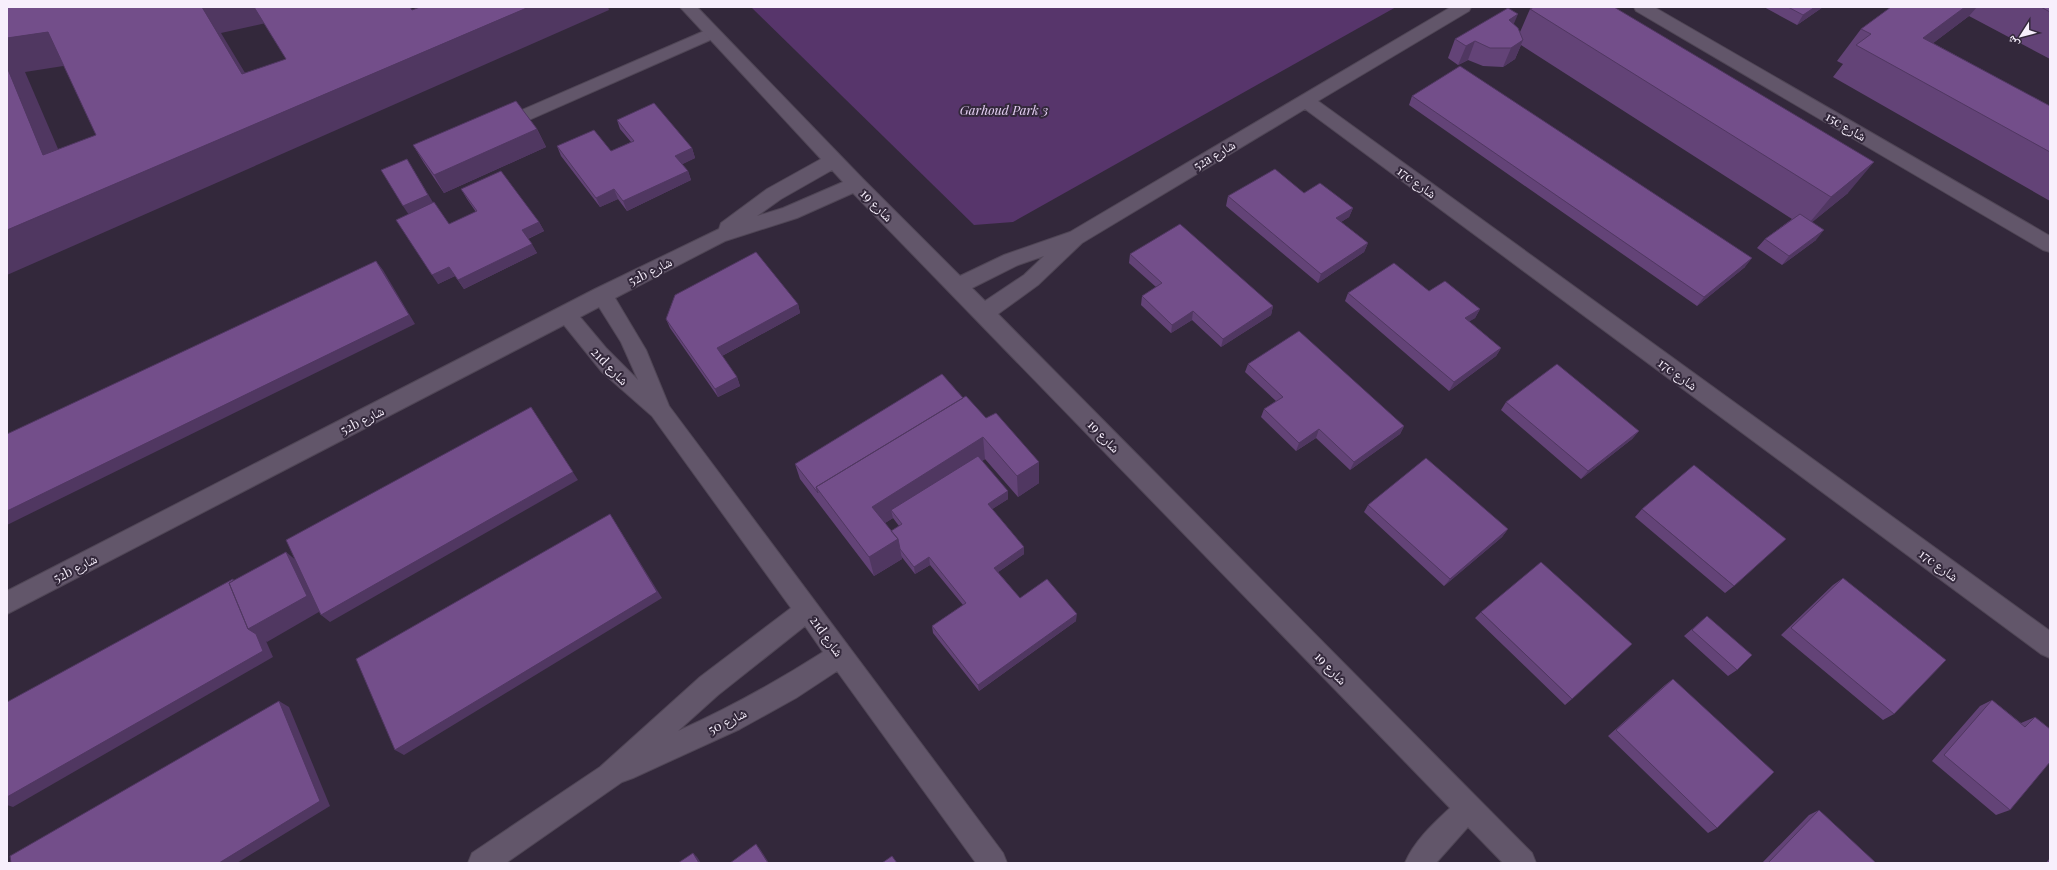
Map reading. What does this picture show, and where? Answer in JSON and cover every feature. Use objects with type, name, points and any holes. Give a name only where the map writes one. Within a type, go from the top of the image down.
[{"type":"street","name":"شارع 19","points":[[688,7],[711,33],[856,184],[1468,808],[1515,860]]},
{"type":"street","name":"52a شارع","points":[[957,286],[1011,260],[1077,237],[1463,7]]},
{"type":"street","name":"15c شارع","points":[[1642,7],[2050,245]]},
{"type":"street","points":[[493,129],[711,33]]},
{"type":"street","name":"17c شارع","points":[[1306,101],[2050,646]]},
{"type":"street","name":"52b شارع","points":[[718,236],[774,194],[834,160]]},
{"type":"street","name":"52b شارع","points":[[7,603],[718,236],[790,213],[856,184]]},
{"type":"street","points":[[984,313],[1032,280],[1077,237]]},
{"type":"street","name":"21d شارع","points":[[602,295],[636,348],[649,378],[660,410]]},
{"type":"street","name":"21d شارع","points":[[567,314],[584,340],[606,364],[631,388],[660,410],[993,863]]},
{"type":"street","name":"شارع 50","points":[[482,863],[609,776],[709,686],[807,610]]},
{"type":"street","name":"شارع 50","points":[[609,776],[730,720],[787,689],[840,655]]},
{"type":"street","points":[[1419,863],[1436,841],[1468,808]]},
{"type":"green space","name":"Garhoud Park 3","points":[[751,7],[1396,7],[1013,222],[974,225]]},
{"type":"building","points":[[7,7],[202,7],[242,74],[286,59],[254,7],[410,7],[412,10],[420,7],[529,7],[7,230],[7,67],[43,155],[96,135],[48,32],[7,38]]},
{"type":"building","points":[[1534,7],[1614,7],[1874,162],[1831,197],[1530,9]]},
{"type":"building","points":[[1788,7],[1815,7],[1803,15]]},
{"type":"building","points":[[1891,7],[1965,7],[1923,38],[2050,106],[2050,152],[1856,45],[1871,34],[1861,29]]},
{"type":"building","points":[[2041,7],[2050,7],[2050,12]]},
{"type":"building","points":[[1508,8],[1518,14],[1509,20],[1518,28],[1523,40],[1511,48],[1490,48],[1475,41],[1466,46],[1455,39]]},
{"type":"building","points":[[1460,66],[1752,258],[1704,297],[1412,96]]},
{"type":"building","points":[[516,101],[537,129],[434,175],[413,145]]},
{"type":"building","points":[[654,103],[692,148],[675,156],[688,171],[623,201],[614,189],[596,198],[557,146],[594,130],[611,151],[634,141],[617,120]]},
{"type":"building","points":[[407,159],[428,195],[403,206],[381,170]]},
{"type":"building","points":[[1275,169],[1304,193],[1320,183],[1353,208],[1336,218],[1368,243],[1321,274],[1228,196]]},
{"type":"building","points":[[501,171],[539,222],[522,230],[532,244],[458,280],[449,267],[432,275],[396,220],[434,202],[449,224],[477,211],[461,189]]},
{"type":"building","points":[[1800,214],[1824,230],[1789,256],[1765,239]]},
{"type":"building","points":[[1180,224],[1273,306],[1223,339],[1193,311],[1172,325],[1142,296],[1162,283],[1130,254]]},
{"type":"building","points":[[756,252],[798,304],[717,348],[737,377],[715,389],[666,319],[675,295]]},
{"type":"building","points":[[376,261],[409,315],[7,511],[7,434]]},
{"type":"building","points":[[1394,263],[1429,291],[1445,281],[1480,309],[1465,318],[1501,348],[1454,382],[1348,293]]},
{"type":"building","points":[[1299,331],[1404,426],[1354,462],[1319,429],[1299,443],[1264,409],[1283,397],[1248,364]]},
{"type":"building","points":[[1557,364],[1639,431],[1588,471],[1506,402]]},
{"type":"building","points":[[942,374],[963,398],[816,487],[818,493],[795,464]]},
{"type":"building","points":[[966,396],[986,418],[996,413],[1039,462],[1017,476],[983,437],[872,507],[898,539],[869,557],[816,487]]},
{"type":"building","points":[[531,407],[573,472],[321,615],[286,540]]},
{"type":"building","points":[[978,456],[1008,491],[988,504],[1024,547],[994,568],[1020,598],[1047,579],[1077,614],[978,685],[932,626],[966,603],[929,557],[914,567],[900,549],[898,539],[891,531],[902,524],[891,510]]},
{"type":"building","points":[[1426,458],[1508,529],[1450,579],[1368,505]]},
{"type":"building","points":[[1694,465],[1786,539],[1734,586],[1642,509]]},
{"type":"building","points":[[610,514],[657,592],[395,750],[356,659]]},
{"type":"building","points":[[286,552],[307,596],[248,629],[229,583]]},
{"type":"building","points":[[1541,562],[1632,644],[1572,699],[1481,612]]},
{"type":"building","points":[[1843,578],[1946,660],[1894,714],[1791,628]]},
{"type":"building","points":[[233,579],[233,581],[229,583],[248,629],[256,634],[263,651],[7,797],[7,702]]},
{"type":"building","points":[[1707,616],[1752,655],[1737,670],[1692,630]]},
{"type":"building","points":[[1673,679],[1774,772],[1717,828],[1616,730]]},
{"type":"building","points":[[1992,700],[2025,727],[2035,717],[2050,729],[2050,762],[2010,810],[1944,755]]},
{"type":"building","points":[[279,701],[320,801],[219,863],[11,863],[10,856]]},
{"type":"building","points":[[1819,810],[1876,863],[1768,863]]},
{"type":"building","points":[[756,844],[768,863],[730,863]]},
{"type":"building","points":[[693,853],[699,863],[678,863]]},
{"type":"building","points":[[892,856],[897,863],[882,863]]}]
